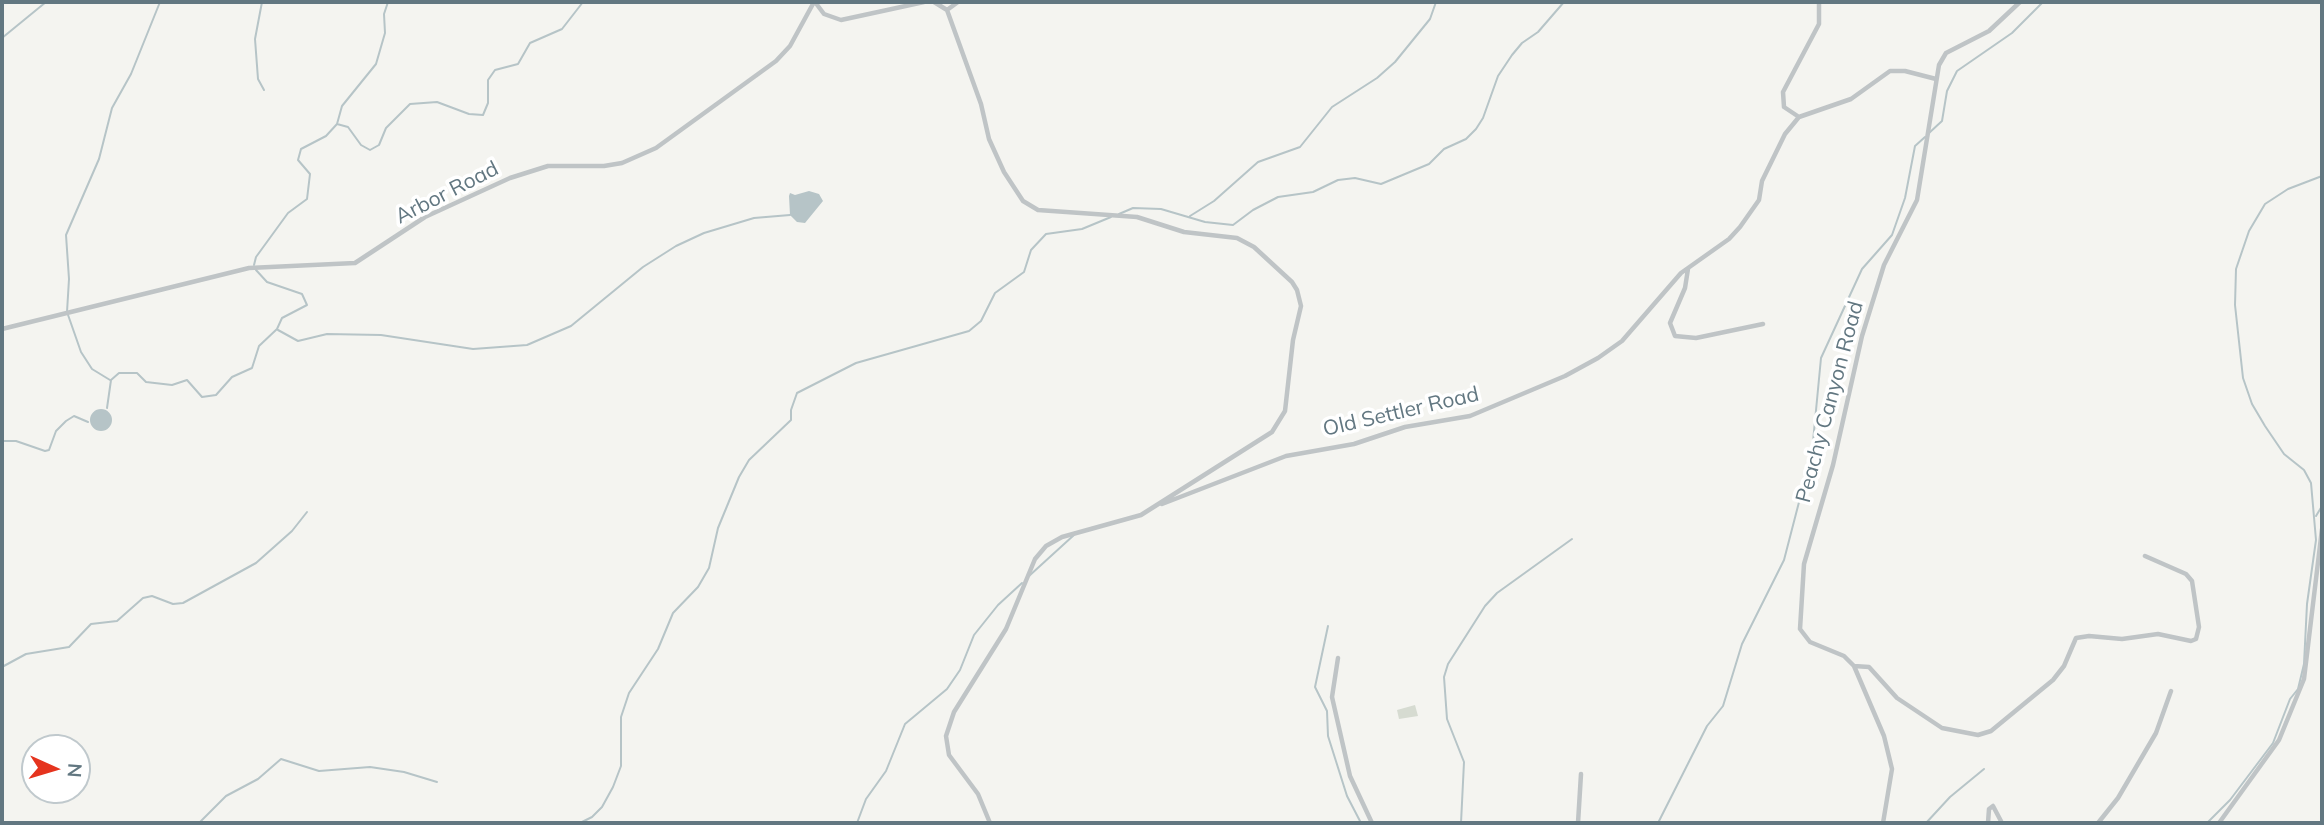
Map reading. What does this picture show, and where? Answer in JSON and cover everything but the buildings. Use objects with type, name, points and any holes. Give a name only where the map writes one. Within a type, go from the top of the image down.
[{"type":"street","points":[[815,2],[829,17],[847,20],[924,2]]},
{"type":"street","name":"Arbor Road","points":[[2,329],[254,268],[355,263],[425,217],[510,178],[548,166],[614,165],[656,148],[776,61],[790,46],[815,2]]},
{"type":"street","points":[[934,2],[947,10],[981,104],[989,139],[1019,196],[1038,210],[1116,214],[1136,217],[1184,232],[1237,238],[1254,247],[1281,271],[1300,297],[1283,418],[1259,442],[1158,506],[1131,520],[1062,537],[1046,546],[1031,566],[1006,629],[954,712],[946,736],[949,755],[975,789],[990,823]]},
{"type":"street","points":[[947,10],[958,2]]},
{"type":"street","points":[[1819,2],[1819,23],[1783,92],[1784,107],[1799,117],[1851,99],[1890,71],[1905,71],[1936,79]]},
{"type":"street","name":"Peachy Canyon Road","points":[[1854,666],[1844,656],[1810,642],[1800,629],[1804,564],[1833,465],[1862,336],[1884,265],[1917,200],[1939,65],[1946,52],[1989,32],[2020,2]]},
{"type":"street","name":"Old Settler Road","points":[[1158,506],[1263,463],[1312,449],[1354,444],[1405,427],[1470,416],[1565,376],[1622,341],[1688,268],[1730,239],[1755,208],[1767,170],[1784,134],[1799,117]]},
{"type":"street","points":[[1688,268],[1685,288],[1670,323],[1675,336],[1696,338],[1763,324]]},
{"type":"street","points":[[2219,823],[2279,740],[2304,679],[2322,529]]},
{"type":"street","points":[[1854,666],[1869,667],[1897,698],[1942,728],[1978,734],[1991,731],[2053,680],[2064,666],[2076,638],[2089,636],[2122,639],[2158,634],[2191,641],[2196,639],[2199,627],[2192,581],[2186,574],[2145,556]]},
{"type":"street","points":[[1338,658],[1332,697],[1350,776],[1372,823]]},
{"type":"street","points":[[1854,666],[1864,685],[1890,757],[1892,781],[1883,823]]},
{"type":"street","points":[[2098,823],[2118,798],[2156,733],[2171,691]]},
{"type":"street","points":[[1578,823],[1581,774]]},
{"type":"street","points":[[1989,823],[1989,809],[1993,806],[2002,823]]},
{"type":"shaded area","points":[[809,191],[819,194],[823,201],[805,223],[797,222],[790,215],[790,193],[795,195]]},
{"type":"shaded area","points":[[101,409],[109,412],[112,420],[109,428],[101,431],[93,428],[90,420],[93,412]]},
{"type":"shaded area","points":[[1415,705],[1418,716],[1399,719],[1397,710]]},
{"type":"waterway","points":[[2,38],[46,2]]},
{"type":"waterway","points":[[110,380],[92,369],[81,352],[67,312],[69,279],[66,235],[99,159],[112,108],[131,74],[160,2]]},
{"type":"waterway","points":[[262,2],[255,39],[258,79],[264,90]]},
{"type":"waterway","points":[[254,265],[256,257],[288,213],[307,199],[310,174],[298,160],[301,149],[326,136],[337,124],[342,106],[376,64],[385,33],[384,14],[388,2]]},
{"type":"waterway","points":[[337,124],[348,127],[361,145],[370,150],[379,145],[386,128],[410,104],[437,102],[469,114],[483,115],[488,103],[488,80],[495,70],[518,64],[530,43],[562,29],[583,2]]},
{"type":"waterway","points":[[1190,216],[1214,201],[1258,162],[1300,147],[1332,107],[1377,78],[1395,62],[1430,19],[1436,2]]},
{"type":"waterway","points":[[1119,214],[1133,208],[1161,209],[1205,222],[1233,225],[1253,210],[1278,197],[1313,192],[1338,180],[1355,178],[1381,184],[1429,164],[1444,149],[1466,139],[1476,129],[1483,118],[1498,76],[1512,55],[1522,43],[1538,32],[1564,2]]},
{"type":"waterway","points":[[1929,133],[1942,121],[1947,91],[1957,71],[2012,33],[2043,2]]},
{"type":"waterway","points":[[1658,823],[1707,726],[1723,706],[1742,644],[1784,560],[1812,452],[1821,358],[1862,269],[1892,235],[1905,198],[1915,146],[1925,137]]},
{"type":"waterway","points":[[2207,823],[2230,800],[2273,743],[2290,699],[2298,689],[2304,664],[2307,604],[2316,540],[2311,483],[2304,470],[2284,454],[2265,426],[2252,404],[2243,378],[2235,305],[2236,269],[2249,231],[2265,204],[2288,189],[2322,176]]},
{"type":"waterway","points":[[278,330],[298,341],[327,334],[381,335],[473,349],[527,345],[571,326],[643,267],[676,246],[704,233],[754,218],[790,215]]},
{"type":"waterway","points":[[580,823],[592,817],[602,807],[621,766],[621,717],[629,693],[658,649],[673,613],[698,587],[709,568],[718,528],[739,477],[749,460],[791,420],[791,410],[797,393],[856,363],[969,331],[981,321],[995,293],[1024,272],[1031,250],[1046,234],[1082,229],[1111,217]]},
{"type":"waterway","points":[[107,408],[111,380],[119,373],[137,373],[146,382],[172,385],[187,380],[202,397],[216,395],[232,377],[252,368],[259,346],[277,329],[282,318],[307,305],[302,294],[267,282],[256,270]]},
{"type":"waterway","points":[[2,441],[16,441],[45,451],[49,450],[56,431],[66,421],[74,416],[88,422]]},
{"type":"waterway","points":[[2316,516],[2322,506]]},
{"type":"waterway","points":[[2,667],[26,654],[69,647],[91,624],[117,621],[143,598],[152,596],[173,604],[183,603],[256,563],[292,531],[307,512]]},
{"type":"waterway","points":[[1029,576],[1074,535]]},
{"type":"waterway","points":[[1461,823],[1464,762],[1447,719],[1444,677],[1448,664],[1485,606],[1497,593],[1572,539]]},
{"type":"waterway","points":[[857,823],[866,799],[886,771],[905,724],[947,689],[960,670],[974,635],[998,605],[1022,583]]},
{"type":"waterway","points":[[1328,626],[1315,687],[1327,711],[1328,736],[1347,796],[1361,823]]},
{"type":"waterway","points":[[199,823],[226,796],[258,779],[281,759],[319,771],[370,767],[404,772],[437,782]]},
{"type":"waterway","points":[[1926,823],[1950,797],[1984,769]]}]
